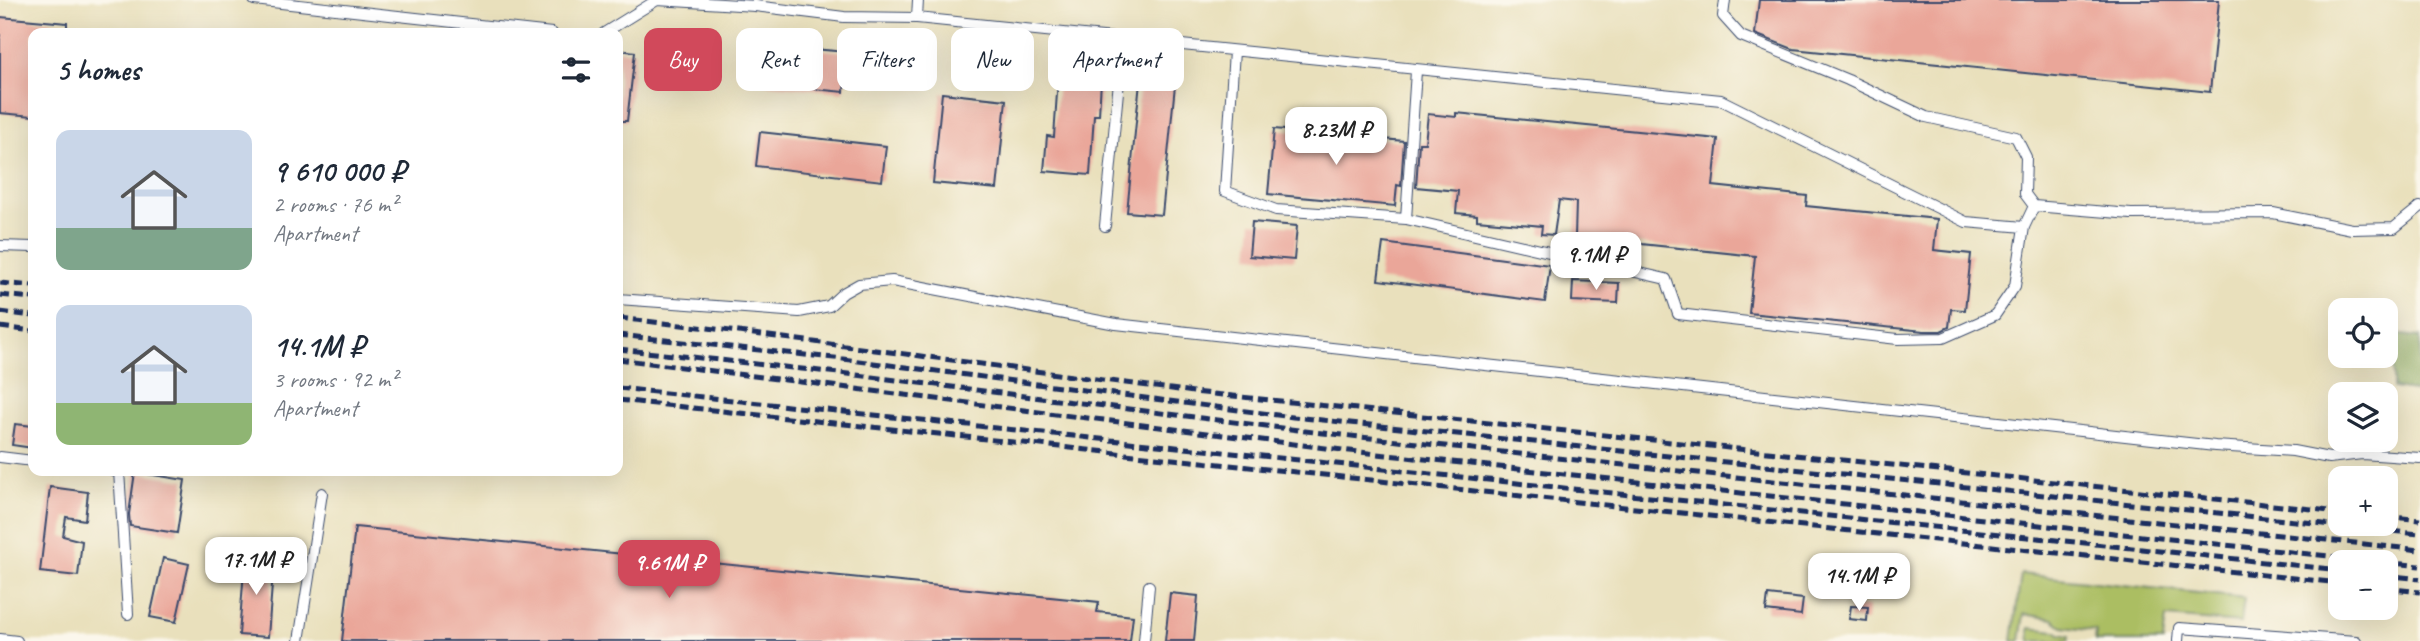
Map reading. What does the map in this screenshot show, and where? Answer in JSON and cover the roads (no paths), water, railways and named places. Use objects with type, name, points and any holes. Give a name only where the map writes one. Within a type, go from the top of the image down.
[{"type":"lane","points":[[254,0],[507,28]]},
{"type":"lane","points":[[612,28],[657,0],[755,6],[844,17],[916,18],[1048,32]]},
{"type":"lane","points":[[916,18],[918,0]]},
{"type":"lane","points":[[1725,0],[1723,16],[1741,36],[1848,80],[1926,117],[2016,136],[2026,157],[2025,194],[2034,206],[2131,214],[2273,213],[2352,229],[2394,228],[2420,207]]},
{"type":"lane","points":[[1184,46],[1721,100],[1966,222],[2024,227]]},
{"type":"lane","points":[[1234,51],[1225,191],[1276,210],[1406,219],[1666,279],[1678,314],[1898,339],[1943,338],[1995,315],[2015,286],[2024,227],[2034,206]]},
{"type":"lane","points":[[1406,219],[1416,71]]},
{"type":"lane","points":[[1105,226],[1118,91]]},
{"type":"lane","points":[[0,246],[28,247]]},
{"type":"lane","points":[[623,299],[799,312],[829,306],[843,293],[859,285],[892,281],[1116,324],[2201,444],[2293,451],[2329,458],[2362,454],[2420,458]]},
{"type":"lane","points":[[0,457],[28,460]]},
{"type":"lane","points":[[119,476],[128,614]]},
{"type":"lane","points":[[299,641],[322,493]]},
{"type":"lane","points":[[1144,641],[1149,586]]},
{"type":"lane","points":[[2178,641],[2179,628],[2356,641]]},
{"type":"lane","points":[[2,640],[16,641]]},
{"type":"railway","points":[[0,283],[28,286]]},
{"type":"railway","points":[[0,295],[28,298]]},
{"type":"railway","points":[[0,312],[28,315]]},
{"type":"railway","points":[[623,319],[1194,392],[2328,511]]},
{"type":"railway","points":[[0,327],[28,330]]},
{"type":"railway","points":[[623,336],[843,359],[1293,417],[2420,534]]},
{"type":"railway","points":[[623,350],[848,374],[1314,432],[2420,550]]},
{"type":"railway","points":[[623,360],[1350,451],[2328,556]]},
{"type":"railway","points":[[623,389],[2328,569]]},
{"type":"railway","points":[[623,401],[2328,582]]},
{"type":"railway","points":[[2398,517],[2420,520]]},
{"type":"railway","points":[[2398,563],[2420,566]]},
{"type":"railway","points":[[2398,576],[2420,579]]},
{"type":"railway","points":[[2398,589],[2420,592]]}]
